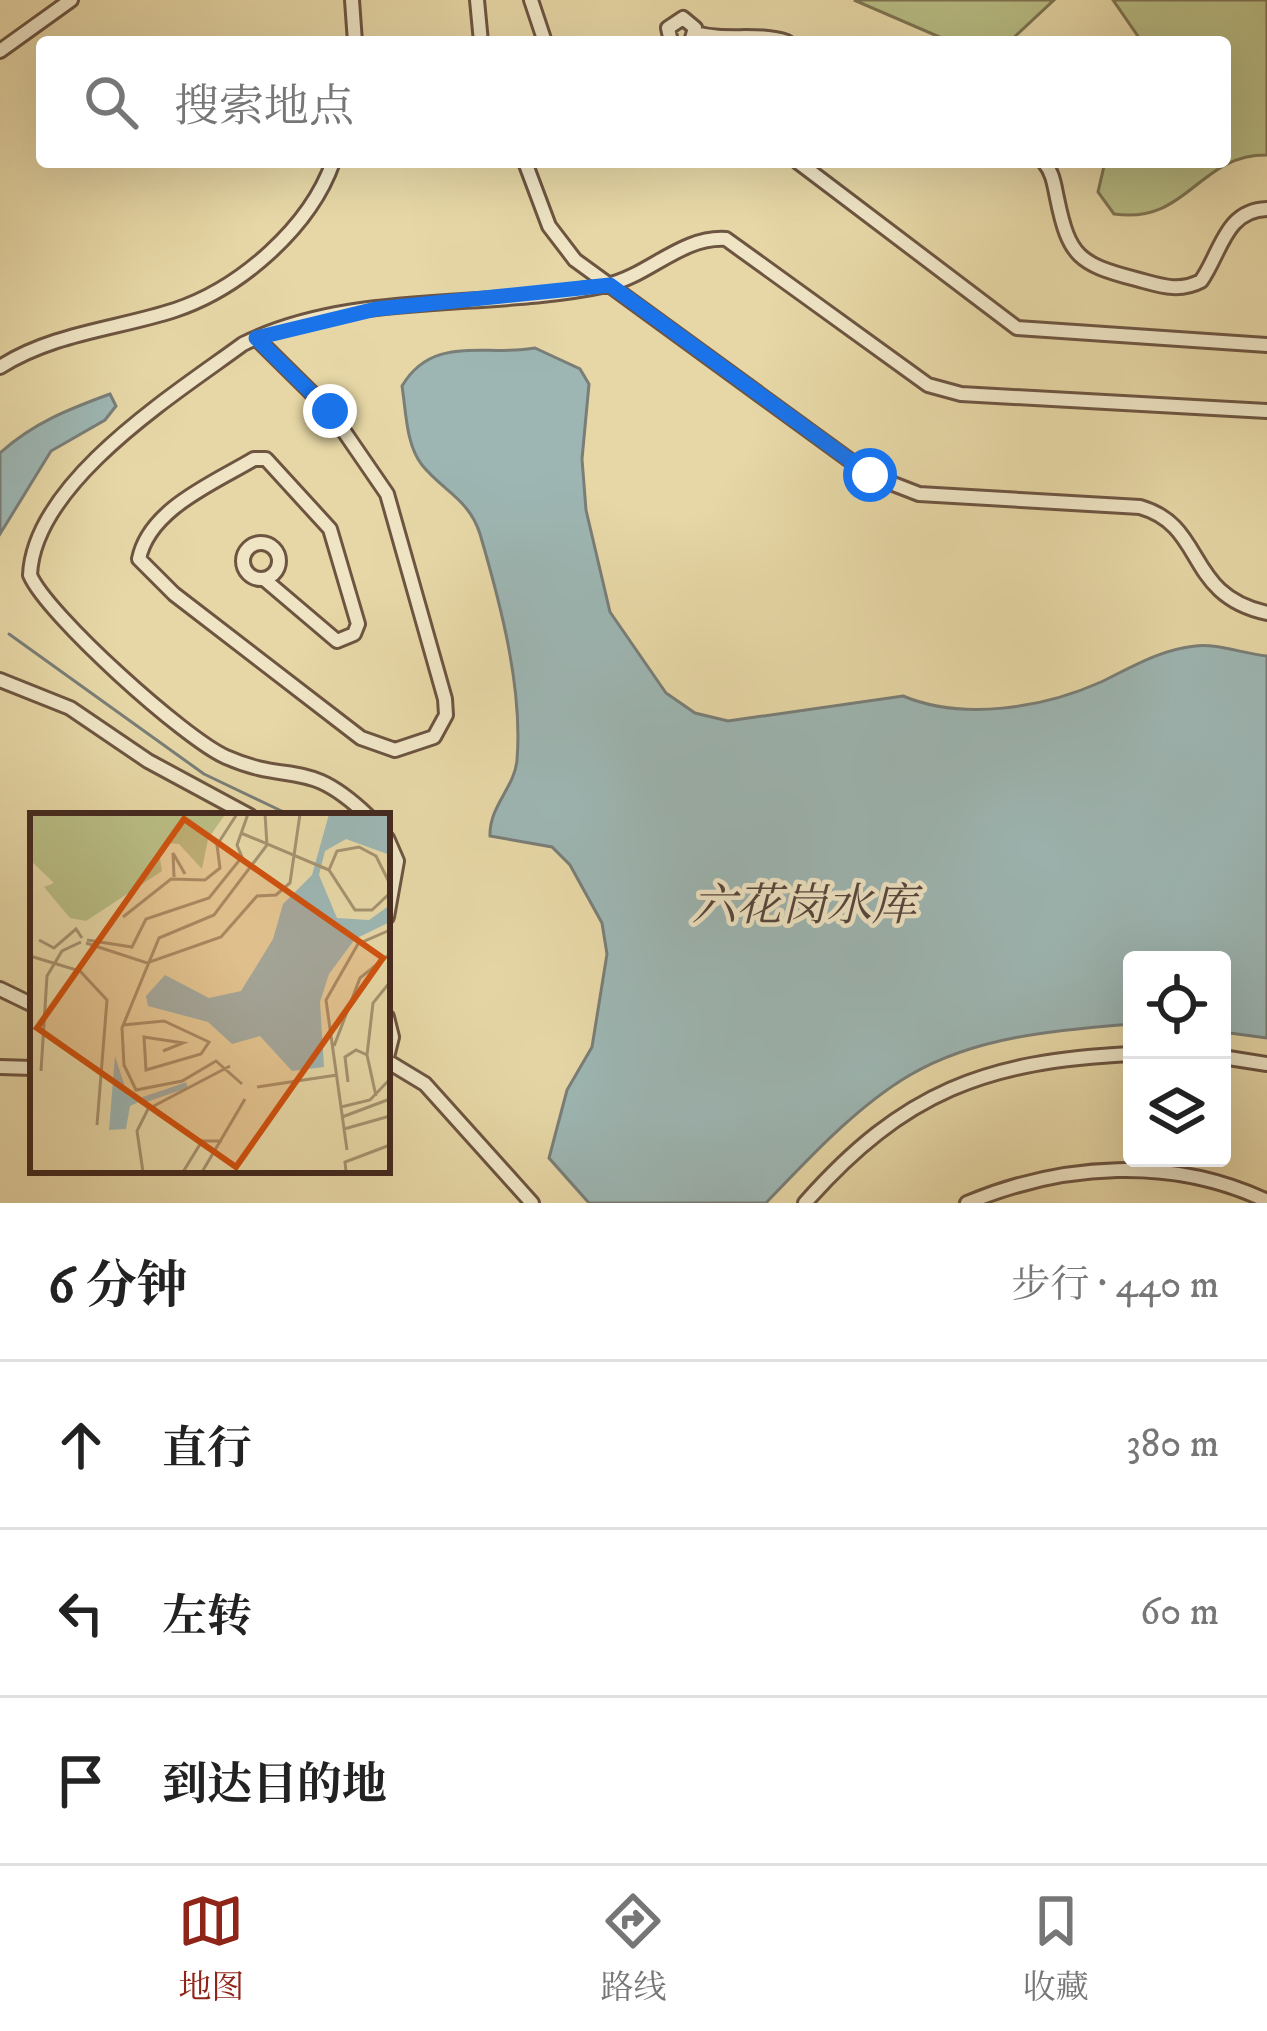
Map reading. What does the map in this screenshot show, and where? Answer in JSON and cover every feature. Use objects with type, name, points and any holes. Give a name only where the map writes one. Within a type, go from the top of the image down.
[{"type":"street","points":[[0,51],[71,0]]},
{"type":"street","points":[[352,0],[355,36]]},
{"type":"street","points":[[477,0],[480,36]]},
{"type":"street","points":[[530,0],[543,36]]},
{"type":"street","points":[[670,36],[668,28],[678,18],[692,23],[694,36]]},
{"type":"street","points":[[0,368],[63,339],[178,309],[213,291],[297,225],[330,168]]},
{"type":"street","points":[[527,168],[549,226],[575,260],[893,488],[1161,514],[1184,538],[1218,593],[1267,613]]},
{"type":"street","points":[[806,168],[1017,328],[1267,345]]},
{"type":"street","points":[[1047,168],[1064,232],[1079,258],[1092,268],[1171,289],[1201,281],[1227,229],[1254,210],[1267,209]]},
{"type":"street","points":[[365,813],[337,785],[319,777],[224,757],[196,738],[51,610],[30,575],[37,540],[95,457],[256,338],[376,309],[610,285],[701,241],[726,239],[928,386],[961,394],[1267,411]]},
{"type":"street","points":[[256,338],[330,411],[387,494],[446,699],[446,715],[434,737],[395,750],[361,738],[174,594],[139,559],[158,523],[184,502],[254,459],[266,459],[330,529],[358,624],[354,634],[337,641],[264,579]]},
{"type":"street","points":[[0,680],[70,708],[148,761],[244,813]]},
{"type":"street","points":[[390,845],[397,861],[391,888]]},
{"type":"street","points":[[0,989],[30,1004]]},
{"type":"street","points":[[805,1203],[934,1093],[1026,1064],[1123,1055]]},
{"type":"street","points":[[1231,1058],[1267,1064]]},
{"type":"street","points":[[390,1061],[425,1084],[532,1203]]},
{"type":"street","points":[[0,1066],[30,1072]]},
{"type":"street","points":[[968,1203],[1022,1184],[1119,1169],[1204,1178],[1267,1201]]},
{"type":"green space","points":[[854,0],[1054,0],[1015,36],[937,36]]},
{"type":"green space","points":[[1113,0],[1267,0],[1267,155],[1231,163],[1231,36],[1138,36]]},
{"type":"green space","points":[[1104,168],[1220,168],[1177,200],[1139,215],[1114,214],[1098,192]]},
{"type":"water","name":"六花岗水库","points":[[535,348],[580,369],[589,384],[582,459],[586,510],[610,612],[666,693],[695,713],[728,721],[903,696],[951,708],[1003,708],[1078,691],[1182,648],[1212,646],[1267,656],[1267,1038],[1231,1033],[1231,951],[1123,951],[1123,1025],[1018,1037],[935,1062],[890,1088],[852,1118],[766,1203],[589,1203],[549,1158],[567,1090],[592,1047],[607,954],[602,923],[570,865],[552,847],[490,836],[517,760],[517,704],[508,646],[480,534],[462,504],[417,457],[402,386],[429,359],[444,353]]},
{"type":"water","points":[[110,394],[116,406],[105,420],[51,451],[0,534],[0,453],[38,425]]},
{"type":"waterway","points":[[9,634],[204,774],[286,813]]},
{"type":"route","points":[[330,411],[256,338],[269,331],[376,309],[610,285],[870,475]]}]
